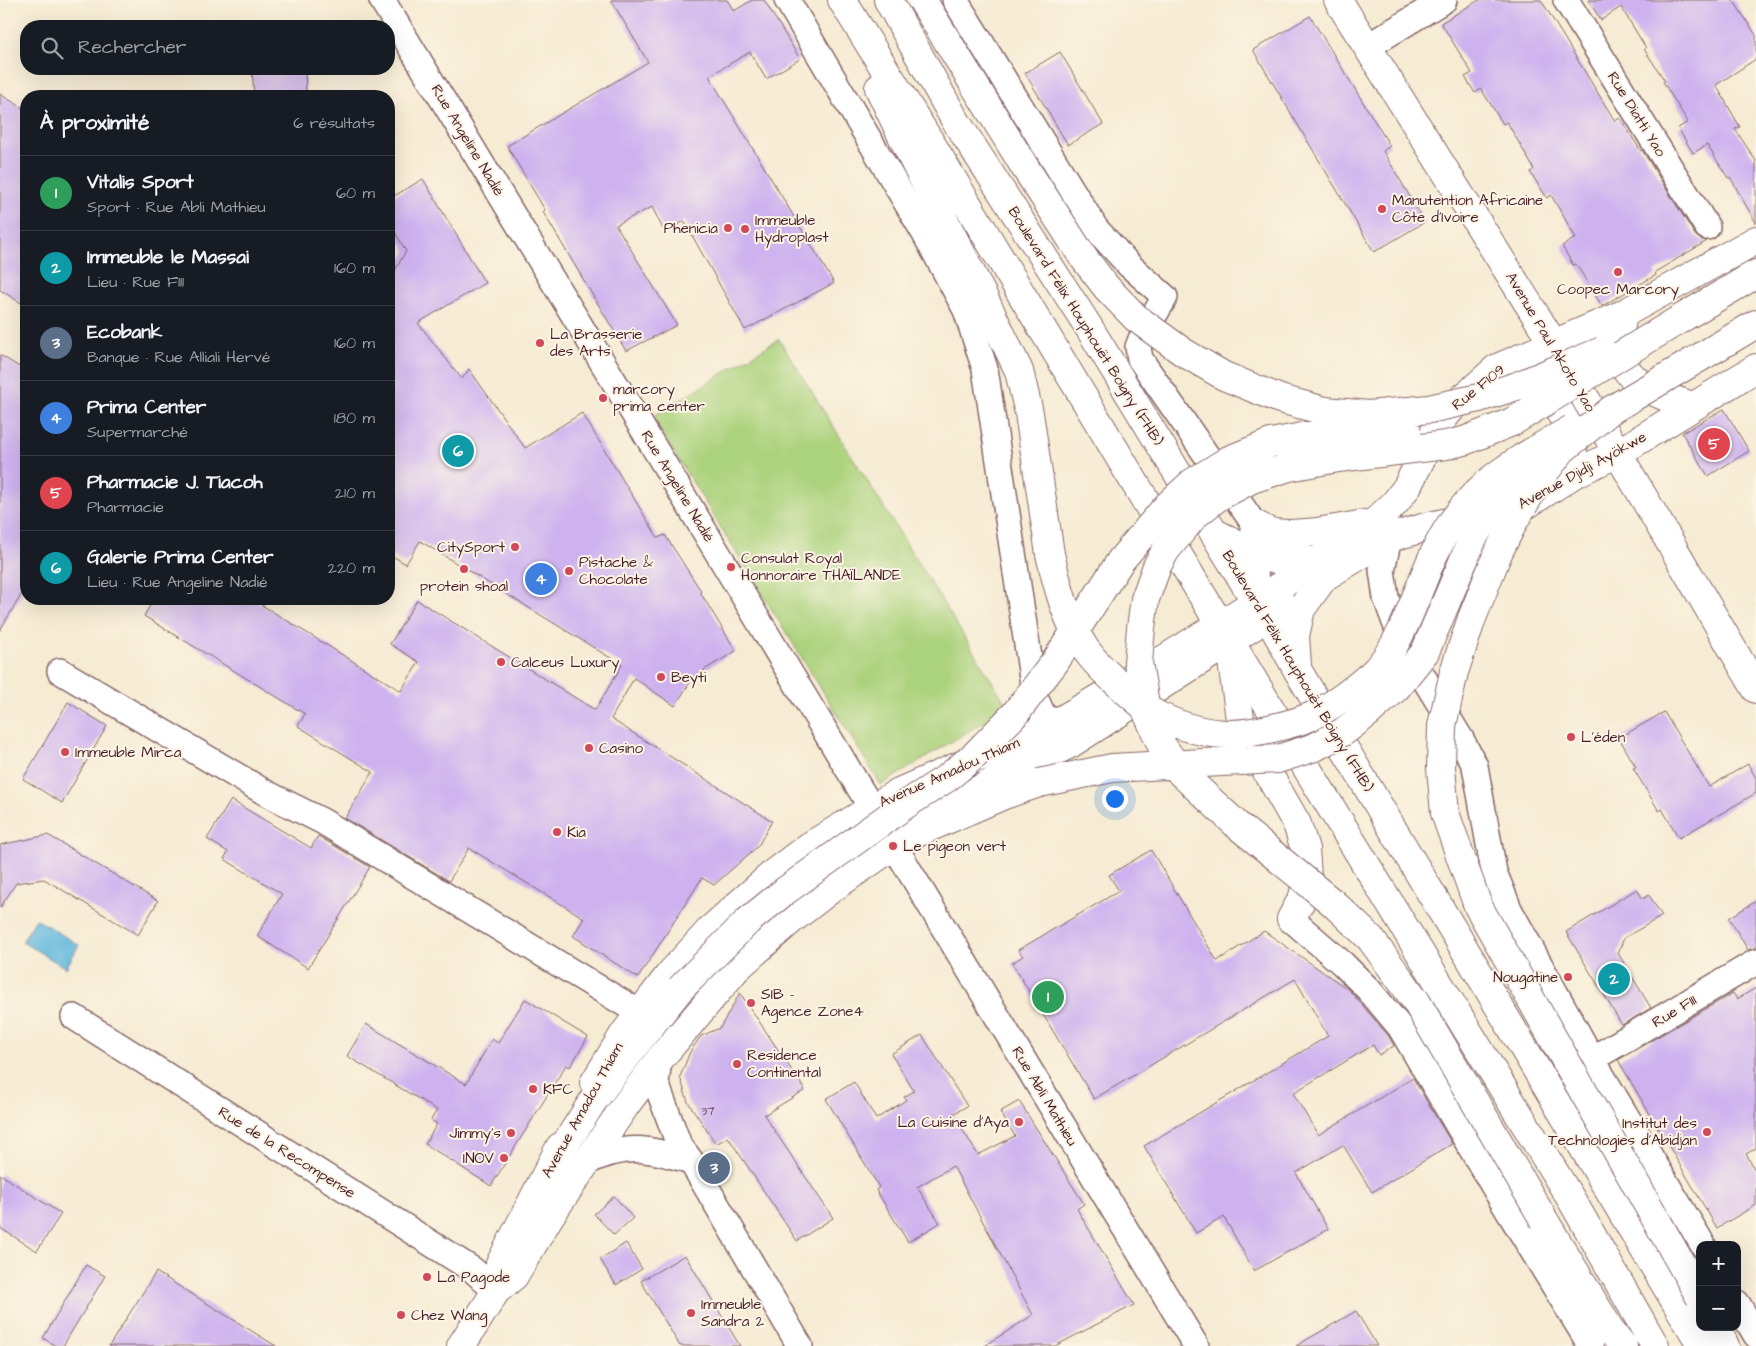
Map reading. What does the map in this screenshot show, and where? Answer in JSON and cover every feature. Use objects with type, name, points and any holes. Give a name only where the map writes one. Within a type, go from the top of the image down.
[{"type":"main road","points":[[842,0],[880,90],[1019,371],[1029,413],[1050,554],[1068,618],[1086,651],[1109,676],[1128,693],[1159,715],[1196,729],[1229,734],[1288,724],[1316,714],[1349,694],[1375,671],[1394,645],[1450,523],[1472,495],[1496,474],[1536,449],[1704,355]]},
{"type":"main road","points":[[842,0],[932,145],[1224,634],[1574,1204],[1655,1346]]},
{"type":"main road","name":"Boulevard Félix Houphouët Boigny (FHB)","points":[[888,0],[954,118],[1088,326],[1215,532],[1702,1346]]},
{"type":"main road","points":[[922,0],[1031,177],[1083,256],[1107,288],[1136,318],[1159,335],[1183,352],[1232,379],[1280,399],[1325,411],[1369,415],[1428,409],[1479,398],[1517,386],[1682,318]]},
{"type":"main road","name":"Avenue Paul Akoto Yao","points":[[1338,0],[1553,344],[1756,689]]},
{"type":"main road","name":"Rue F109","points":[[1382,530],[1394,503],[1407,487],[1438,425],[1450,408],[1497,368],[1623,314],[1756,240]]},
{"type":"main road","points":[[1623,1346],[1544,1220],[1416,1001],[1370,938],[1333,903],[1237,825],[1181,773],[1161,744],[1146,710],[1138,662],[1145,599],[1157,566],[1166,550],[1195,516],[1218,497],[1252,479],[1289,467],[1338,458],[1446,445],[1464,441],[1512,422],[1756,274]]},
{"type":"main road","points":[[1623,314],[1618,346],[1623,367],[1638,383],[1659,394],[1692,406]]},
{"type":"main road","points":[[1696,1289],[1478,906],[1445,813],[1441,768],[1442,726],[1454,672],[1472,618],[1498,553],[1540,478],[1562,450],[1611,410],[1756,324]]},
{"type":"main road","points":[[1497,368],[1517,373],[1540,386],[1562,416],[1572,437],[1574,474]]},
{"type":"main road","name":"Avenue Djidji Ayökwe","points":[[1262,610],[1321,568],[1382,530],[1426,526],[1523,506],[1574,474],[1618,453],[1756,368]]},
{"type":"main road","points":[[550,1168],[593,1101],[680,989],[748,922],[785,891],[904,805],[947,778],[975,755],[1014,715],[1055,662],[1121,560],[1168,505],[1192,483],[1229,460],[1271,443],[1323,433],[1371,435],[1434,432],[1512,422]]},
{"type":"main road","points":[[902,841],[1004,795],[1039,783],[1112,768],[1278,759],[1315,747],[1343,732],[1396,688],[1425,652],[1473,538],[1490,510],[1536,449]]},
{"type":"main road","points":[[1254,524],[1270,532],[1288,534],[1382,530]]},
{"type":"main road","points":[[1215,532],[1265,558],[1321,568],[1301,609],[1295,636],[1298,671]]},
{"type":"main road","name":"Avenue Amadou Thiam","points":[[461,1346],[496,1291],[514,1276],[585,1163],[659,1060],[737,968],[824,894],[954,804],[998,779],[1062,734],[1262,610]]},
{"type":"main road","points":[[1224,634],[1241,726],[1298,824],[1304,849],[1307,876],[1303,897],[1291,919]]},
{"type":"main road","name":"Avenue Amadou Thiam","points":[[496,1291],[500,1264],[591,1086],[624,1034],[640,1013],[670,974],[711,929],[775,872],[808,847],[871,807],[899,792],[1062,734]]},
{"type":"main road","points":[[1718,1331],[1725,1346]]},
{"type":"street","name":"Rue Angeline Nadié","points":[[382,0],[394,20]]},
{"type":"street","points":[[788,0],[926,236],[966,310],[985,369],[1034,697],[1042,713],[1062,734]]},
{"type":"street","points":[[955,0],[1096,229],[1129,265],[1165,297],[1142,334],[1138,347],[1140,359],[1254,524],[1255,552],[1262,610]]},
{"type":"street","points":[[1367,47],[1444,0]]},
{"type":"street","name":"Rue Diatti Yao","points":[[1566,0],[1707,227]]},
{"type":"street","name":"Rue Angeline Nadié","points":[[395,21],[871,807],[902,841]]},
{"type":"street","points":[[1382,530],[1382,570],[1386,598],[1403,644],[1462,739],[1475,766],[1494,872],[1501,892],[1592,1059],[1701,1241]]},
{"type":"street","points":[[60,671],[266,793],[322,821],[640,1013]]},
{"type":"street","name":"Rue Abli Mathieu","points":[[902,841],[1196,1346]]},
{"type":"street","points":[[1291,919],[1370,990],[1400,1027],[1498,1194],[1591,1346]]},
{"type":"street","name":"Rue F111","points":[[1592,1059],[1756,962]]},
{"type":"street","name":"Rue de la Recompense","points":[[74,1017],[473,1270],[496,1291]]},
{"type":"street","points":[[659,1060],[656,1083],[679,1145],[691,1161],[800,1346]]},
{"type":"street","points":[[585,1163],[598,1156],[627,1150],[652,1150],[691,1161]]},
{"type":"street","points":[[1741,1310],[1756,1334]]},
{"type":"green space","points":[[779,339],[1008,707],[881,785],[652,417]]},
{"type":"water","points":[[36,919],[79,945],[66,968],[22,942]]},
{"type":"building","points":[[611,0],[727,0],[734,11],[752,0],[764,0],[800,59],[766,79],[750,52],[709,76],[834,283],[745,330],[684,221],[665,233],[652,207],[616,225],[677,325],[626,351],[543,212],[545,210],[507,146],[648,62]]},
{"type":"building","points":[[1479,0],[1541,0],[1615,121],[1620,118],[1695,235],[1707,241],[1655,272],[1656,275],[1602,306],[1576,264],[1573,265],[1562,246],[1576,238],[1551,195],[1547,198],[1530,172],[1534,169],[1507,122],[1503,124],[1481,89],[1475,93],[1465,77],[1472,73],[1441,23]]},
{"type":"building","points":[[1588,0],[1733,0],[1756,35],[1756,59],[1716,85],[1740,127],[1735,129],[1756,161],[1756,223],[1730,177],[1728,178],[1707,145],[1693,153],[1678,128],[1688,122],[1621,7],[1601,20]]},
{"type":"building","points":[[1310,16],[1390,146],[1383,151],[1425,222],[1374,252],[1253,50]]},
{"type":"building","points":[[1060,52],[1103,124],[1068,145],[1025,73]]},
{"type":"building","points":[[252,75],[305,75],[306,90],[254,90]]},
{"type":"building","points":[[0,94],[20,106],[20,302],[0,290]]},
{"type":"building","points":[[423,179],[485,283],[418,323],[462,379],[469,369],[525,448],[582,413],[658,538],[665,535],[736,651],[694,676],[675,706],[634,678],[611,719],[772,821],[758,846],[714,885],[702,878],[638,978],[573,936],[584,918],[469,848],[449,881],[345,818],[373,772],[298,726],[305,714],[144,616],[150,605],[262,605],[401,691],[419,662],[390,644],[417,600],[595,710],[622,665],[420,541],[406,564],[395,558],[395,270],[406,251],[395,232],[395,195]]},
{"type":"building","points":[[0,355],[20,367],[20,597],[0,630]]},
{"type":"building","points":[[1724,409],[1749,451],[1708,476],[1682,433]]},
{"type":"building","name":"Immeuble Mirca","points":[[68,702],[107,726],[62,803],[23,779]]},
{"type":"building","points":[[1664,712],[1709,787],[1748,764],[1756,778],[1756,793],[1679,838],[1662,809],[1659,811],[1633,768],[1636,767],[1619,738]]},
{"type":"building","points":[[231,800],[311,848],[318,836],[370,867],[308,968],[257,936],[282,894],[224,859],[228,852],[207,839]]},
{"type":"building","points":[[48,835],[158,901],[138,935],[44,879],[16,883],[0,908],[0,845]]},
{"type":"building","points":[[1151,850],[1217,961],[1264,931],[1349,990],[1388,1035],[1394,1046],[1379,1055],[1373,1045],[1293,1093],[1318,1135],[1413,1078],[1452,1144],[1372,1192],[1343,1145],[1296,1173],[1328,1229],[1254,1271],[1224,1217],[1196,1233],[1144,1146],[1328,1036],[1295,979],[1094,1099],[1012,963],[1023,956],[1018,950],[1119,891],[1109,875]]},
{"type":"building","points":[[1637,889],[1643,899],[1649,895],[1662,916],[1624,938],[1618,953],[1651,1008],[1622,1025],[1566,932]]},
{"type":"building","points":[[1756,901],[1756,948],[1748,950],[1729,918]]},
{"type":"building","points":[[1756,988],[1756,1148],[1746,1154],[1756,1172],[1756,1205],[1717,1228],[1618,1060],[1733,993],[1737,999]]},
{"type":"building","name":"Residence Continental","points":[[740,993],[805,1090],[764,1115],[833,1218],[797,1241],[728,1137],[716,1144],[688,1102],[680,1077],[690,1052],[701,1036],[720,1028]]},
{"type":"building","points":[[525,999],[588,1037],[570,1067],[566,1065],[491,1186],[425,1144],[437,1124],[431,1120],[437,1110],[347,1056],[366,1024],[466,1084],[492,1039],[498,1043]]},
{"type":"building","points":[[922,1035],[967,1106],[953,1114],[978,1155],[1015,1136],[1000,1112],[1019,1101],[1084,1204],[1077,1209],[1134,1305],[1055,1346],[984,1346],[1033,1315],[953,1166],[917,1187],[940,1223],[908,1242],[876,1190],[879,1187],[826,1099],[854,1082],[876,1119],[906,1100],[904,1097],[914,1091],[891,1054]]},
{"type":"building","points":[[0,1174],[61,1214],[37,1251],[0,1228]]},
{"type":"building","points":[[614,1196],[633,1218],[614,1235],[594,1214]]},
{"type":"building","points":[[626,1243],[642,1269],[616,1285],[600,1259]]},
{"type":"building","name":"Immeuble Sandra 2","points":[[685,1255],[740,1346],[680,1346],[641,1281]]},
{"type":"building","points":[[86,1265],[105,1276],[63,1346],[56,1346],[43,1338]]},
{"type":"building","points":[[156,1272],[276,1346],[109,1346]]},
{"type":"building","points":[[1356,1311],[1377,1346],[1296,1346]]},
{"type":"place","name":"Manutention Africaine Côte d’Ivoire","points":[[1382,209]]},
{"type":"place","name":"Phenicia","points":[[728,228]]},
{"type":"place","name":"Immeuble Hydroplast","points":[[745,229]]},
{"type":"place","name":"Coopec Marcory","points":[[1618,272]]},
{"type":"place","name":"La Brasserie des Arts","points":[[540,343]]},
{"type":"place","name":"marcory prima center","points":[[603,398]]},
{"type":"place","name":"Pharmacie J. Tiacoh","points":[[1714,444]]},
{"type":"place","name":"Galerie Prima Center","points":[[458,451]]},
{"type":"place","name":"CitySport","points":[[515,547]]},
{"type":"place","name":"Consulat Royal Honnoraire THAÏLANDE","points":[[731,567]]},
{"type":"place","name":"protein shoal","points":[[464,569]]},
{"type":"place","name":"Pistache & Chocolate","points":[[569,571]]},
{"type":"place","name":"Prima Center","points":[[541,579]]},
{"type":"place","name":"Calceus Luxury","points":[[501,662]]},
{"type":"place","name":"Beyti","points":[[661,677]]},
{"type":"place","name":"L'éden","points":[[1571,737]]},
{"type":"place","name":"Casino","points":[[589,748]]},
{"type":"place","name":"Immeuble Mirca","points":[[65,752]]},
{"type":"place","name":"Kia","points":[[557,832]]},
{"type":"place","name":"Le pigeon vert","points":[[893,846]]},
{"type":"place","name":"Nougatine","points":[[1568,977]]},
{"type":"place","name":"Immeuble le Massai","points":[[1614,979]]},
{"type":"place","name":"Vitalis Sport","points":[[1048,997]]},
{"type":"place","name":"SIB - Agence Zone4","points":[[751,1003]]},
{"type":"place","name":"Residence Continental","points":[[737,1064]]},
{"type":"place","name":"KFC","points":[[533,1089]]},
{"type":"place","name":"La Cuisine d’Aya","points":[[1019,1122]]},
{"type":"place","name":"Institut des Technologies d'Abidjan","points":[[1707,1132]]},
{"type":"place","name":"Jimmy's","points":[[511,1133]]},
{"type":"place","name":"INOV","points":[[504,1158]]},
{"type":"place","name":"Ecobank","points":[[714,1168]]},
{"type":"place","name":"La Pagode","points":[[427,1277]]},
{"type":"place","name":"Immeuble Sandra 2","points":[[691,1313]]},
{"type":"place","name":"Chez Wang","points":[[401,1315]]}]
